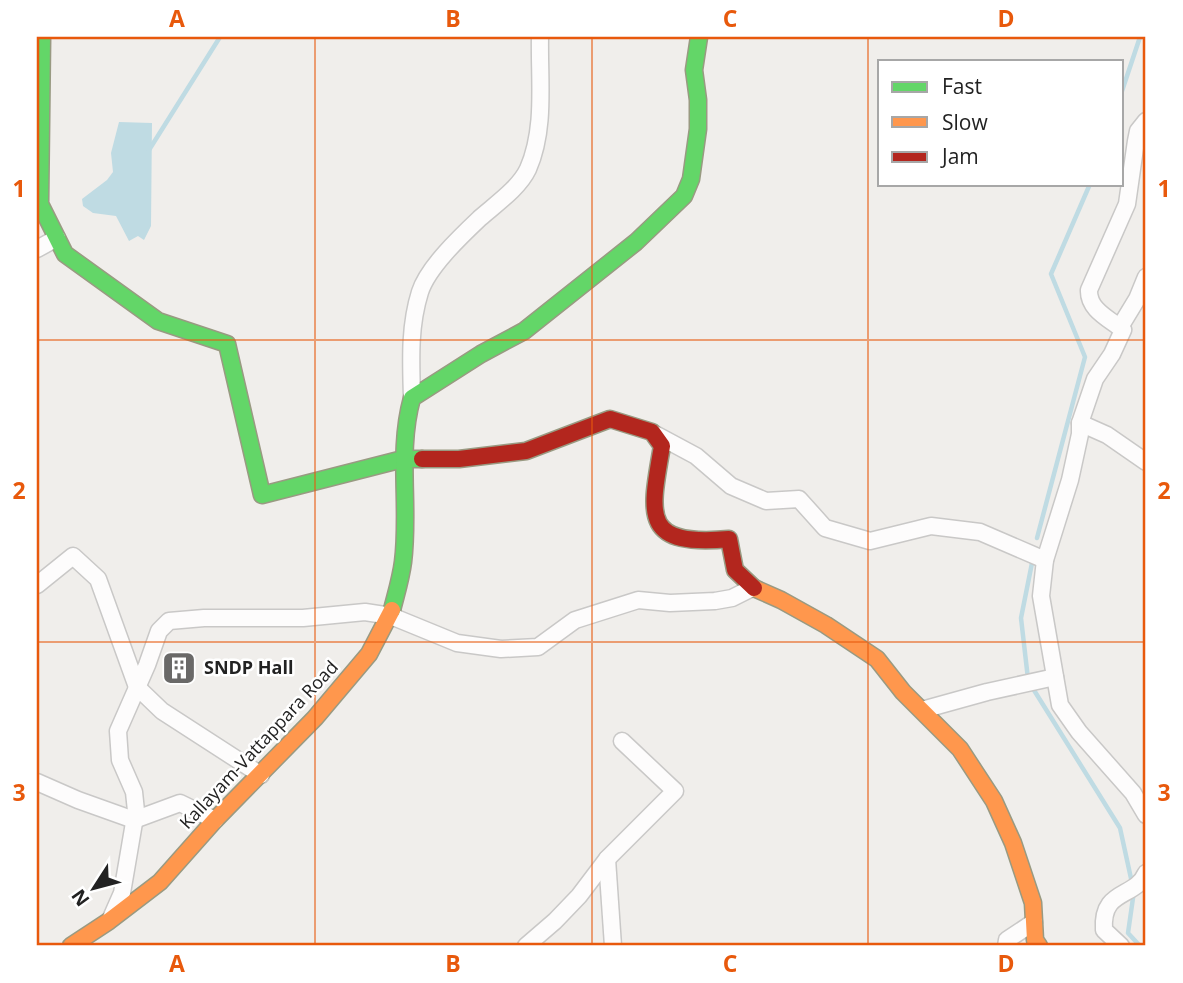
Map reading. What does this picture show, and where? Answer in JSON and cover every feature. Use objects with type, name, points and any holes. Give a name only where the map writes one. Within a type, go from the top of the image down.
[{"type":"street","points":[[41,37],[40,204],[65,254],[158,321],[227,344],[262,495],[403,459],[459,458],[526,451],[610,419],[641,427],[655,434],[696,456],[731,486],[766,501],[800,499],[825,528],[870,541],[931,526],[980,532],[1045,560]]},
{"type":"street","points":[[412,398],[410,347],[421,291],[444,256],[468,229],[511,190],[527,170],[535,147],[540,111],[540,37]]},
{"type":"street","points":[[412,398],[481,354],[524,331],[636,242],[684,196],[691,180],[698,129],[694,70],[699,37]]},
{"type":"street","points":[[1146,121],[1138,131],[1127,204],[1088,290],[1088,299],[1093,305],[1123,330],[1112,354],[1095,379],[1080,423],[1070,480],[1045,560],[1041,596],[1060,705],[1079,732],[1133,793],[1146,816]]},
{"type":"street","points":[[37,248],[57,238]]},
{"type":"street","points":[[1120,327],[1137,299],[1146,277]]},
{"type":"street","name":"Kallayam-Vattappara Road","points":[[71,946],[160,882],[215,820],[315,718],[369,654],[391,616],[403,561],[403,459],[406,419],[412,398]]},
{"type":"street","points":[[1080,423],[1107,435],[1146,462]]},
{"type":"street","points":[[655,434],[662,446],[652,508],[657,523],[665,531],[687,538],[713,541],[729,539],[735,570],[752,588],[827,625],[877,659],[891,674],[902,692],[960,749],[994,801],[1013,843],[1033,903],[1035,940],[1039,946]]},
{"type":"street","points":[[37,585],[73,556],[98,579],[137,687],[162,711],[261,775]]},
{"type":"street","points":[[109,921],[122,893],[134,820],[134,792],[120,760],[118,731],[155,647],[159,631],[169,621],[204,618],[303,618],[365,612],[391,616],[457,643],[501,649],[538,647],[575,620],[638,600],[680,603],[715,601],[732,598],[752,588]]},
{"type":"street","points":[[922,710],[1055,677]]},
{"type":"street","points":[[527,946],[579,896],[607,859],[675,791],[622,741]]},
{"type":"street","points":[[37,782],[134,820],[180,803],[215,820]]},
{"type":"street","points":[[607,859],[613,946]]},
{"type":"street","points":[[1121,946],[1104,930],[1104,914],[1114,899],[1130,890],[1146,873]]},
{"type":"street","points":[[1006,946],[1007,940],[1034,922]]},
{"type":"water","points":[[119,122],[152,123],[151,226],[144,240],[138,236],[129,241],[116,216],[93,213],[83,206],[82,199],[113,172],[111,153]]},
{"type":"waterway","points":[[149,150],[220,37]]},
{"type":"waterway","points":[[1124,85],[1140,37]]},
{"type":"waterway","points":[[1037,538],[1085,357],[1051,274],[1089,186]]},
{"type":"waterway","points":[[1028,679],[1021,618],[1032,563]]},
{"type":"waterway","points":[[1032,687],[1120,828],[1132,883]]},
{"type":"waterway","points":[[1134,891],[1128,933],[1140,946]]},
{"type":"traffic: fast","points":[[42,37],[40,204],[65,254],[158,321],[227,344],[262,495],[403,459],[422,459]]},
{"type":"traffic: fast","points":[[392,610],[400,580],[405,541],[404,459],[412,398],[481,354],[524,331],[636,242],[684,196],[691,179],[698,129],[694,70],[699,37]]},
{"type":"traffic: slow","points":[[754,588],[826,625],[877,659],[903,692],[960,749],[994,801],[1013,843],[1033,903],[1035,940],[1039,946]]},
{"type":"traffic: slow","points":[[71,946],[160,882],[215,820],[315,718],[369,654],[392,610]]},
{"type":"traffic: jam","points":[[422,459],[459,459],[526,451],[610,419],[652,432],[662,446],[655,491],[658,521],[666,531],[680,538],[729,539],[735,570],[754,588]]},
{"type":"place","name":"SNDP Hall","points":[[179,668]]}]
